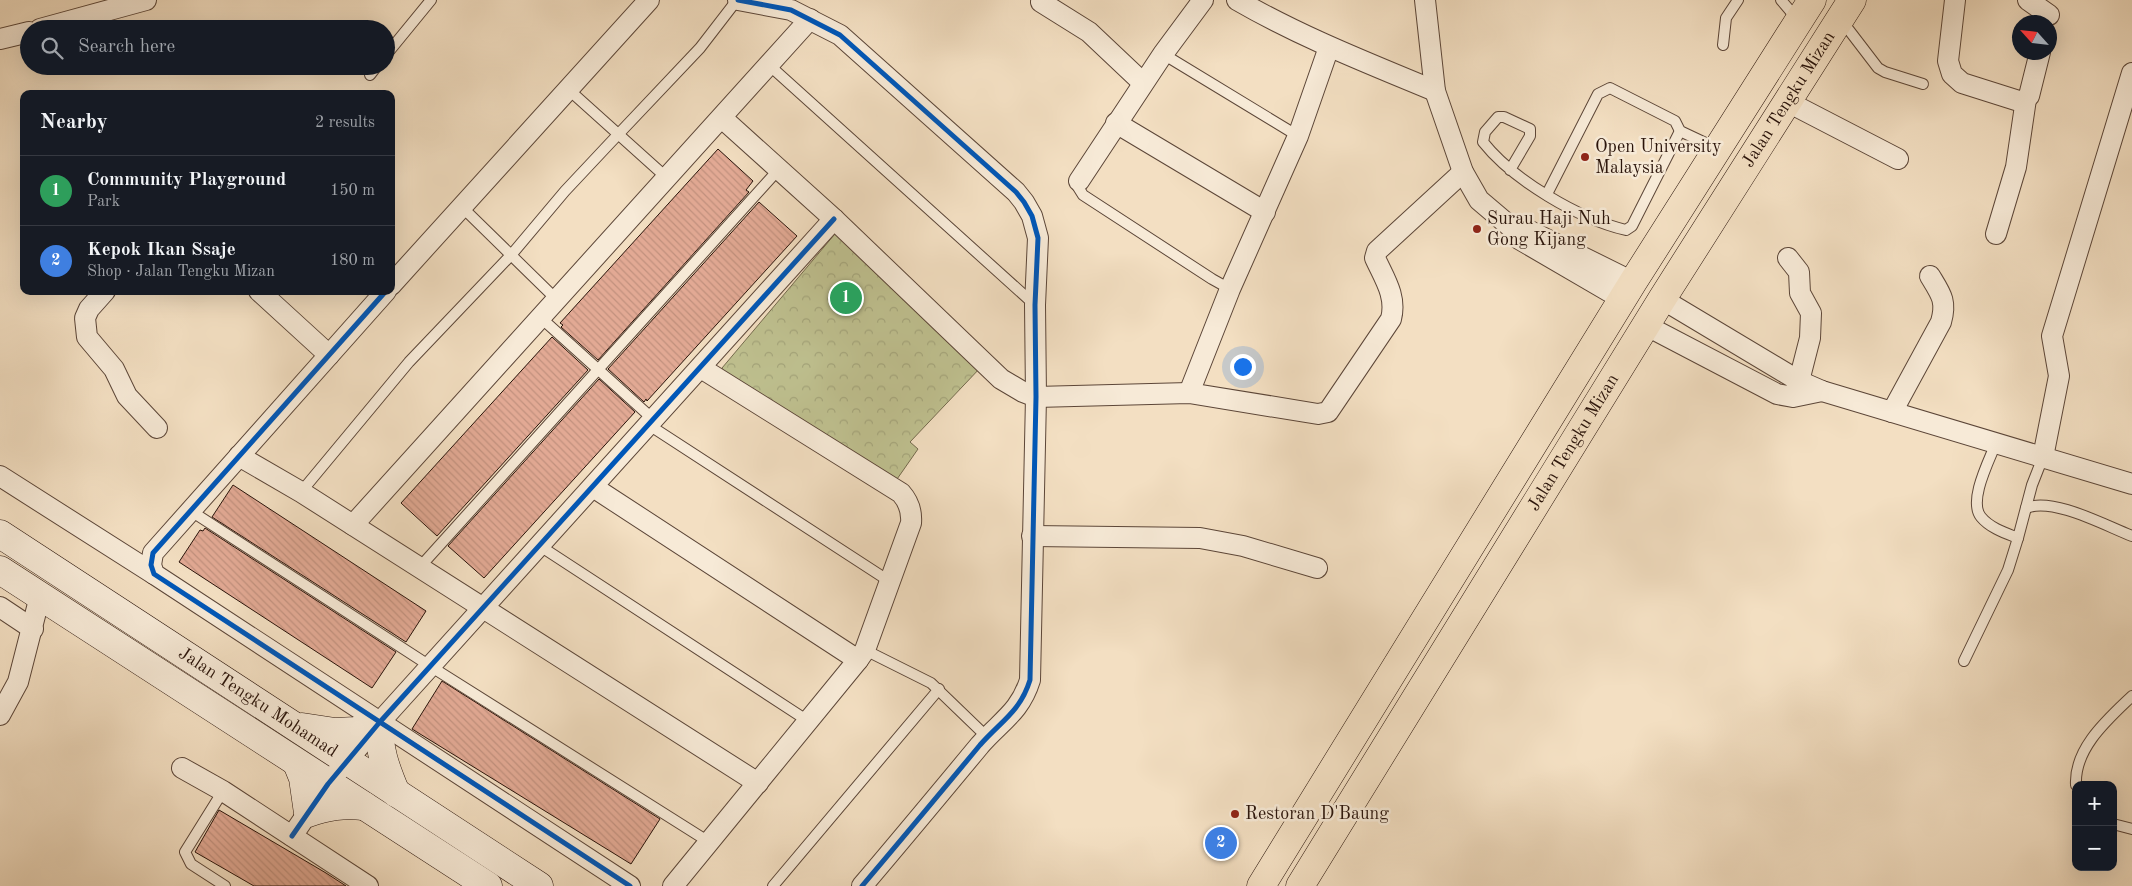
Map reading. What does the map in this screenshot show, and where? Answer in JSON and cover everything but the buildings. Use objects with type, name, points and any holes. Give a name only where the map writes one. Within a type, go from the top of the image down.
[{"type":"highway","name":"Jalan Tengku Mizan","points":[[1300,886],[1662,299],[1846,9]]},
{"type":"highway","name":"Jalan Tengku Mizan","points":[[1261,886],[1627,290],[1805,11]]},
{"type":"main road","name":"Jalan Tengku Mohamad","points":[[0,534],[539,886]]},
{"type":"main road","name":"Jalan Tengku Mohamad","points":[[0,570],[488,886]]},
{"type":"main road","points":[[293,725],[335,732],[356,732],[379,723],[379,745],[384,764],[396,792]]},
{"type":"main road","points":[[297,763],[303,778],[308,813],[324,807],[342,804],[364,806]]},
{"type":"street","points":[[73,20],[146,0]]},
{"type":"street","points":[[395,281],[649,0]]},
{"type":"street","points":[[737,0],[775,3],[840,35],[1024,202],[1034,221],[1038,238],[1034,305],[1036,398],[1030,680],[1025,695],[1017,708],[987,737],[862,886]]},
{"type":"street","points":[[1079,181],[1116,122],[1203,0]]},
{"type":"street","points":[[1238,0],[1276,22],[1329,47],[1435,91]]},
{"type":"street","points":[[1425,0],[1435,91],[1463,172],[1480,200],[1512,228],[1519,239],[1533,248],[1627,290]]},
{"type":"street","points":[[1955,0],[1948,61],[1954,78],[1962,83],[2018,102],[2026,99]]},
{"type":"street","points":[[2028,0],[2050,13]]},
{"type":"street","points":[[1041,2],[1089,32],[1143,83]]},
{"type":"street","points":[[353,526],[810,19]]},
{"type":"street","points":[[0,40],[20,34]]},
{"type":"street","points":[[1189,393],[1230,289],[1266,212],[1298,136],[1329,47]]},
{"type":"street","points":[[1996,234],[2016,167],[2026,99],[2038,60]]},
{"type":"street","points":[[2042,457],[2059,376],[2052,336],[2132,73]]},
{"type":"street","points":[[1786,101],[1898,159]]},
{"type":"street","points":[[722,118],[834,219],[1001,379],[1036,398],[1189,393],[1318,414],[1328,412],[1391,319],[1394,300],[1375,258],[1377,251],[1463,172]]},
{"type":"street","points":[[1116,122],[1266,212]]},
{"type":"street","points":[[292,836],[346,760],[834,219]]},
{"type":"street","points":[[1788,258],[1799,272],[1800,293],[1810,313],[1810,338],[1796,389]]},
{"type":"street","points":[[1892,412],[1941,322],[1945,309],[1942,296],[1930,276]]},
{"type":"street","points":[[101,295],[89,309],[85,318],[87,336],[110,364],[127,396],[157,428]]},
{"type":"street","points":[[263,295],[329,355]]},
{"type":"street","points":[[154,574],[151,565],[153,553],[382,295]]},
{"type":"street","points":[[1662,299],[1796,389]]},
{"type":"street","points":[[1647,326],[1777,394],[1796,389],[1822,391],[2132,484]]},
{"type":"street","points":[[673,886],[861,655],[911,523],[912,512],[901,493],[701,368]]},
{"type":"street","points":[[239,456],[301,492],[758,783]]},
{"type":"street","points":[[0,476],[154,574],[630,886]]},
{"type":"street","points":[[593,487],[861,655]]},
{"type":"street","points":[[1032,536],[1200,538],[1243,546],[1317,568]]},
{"type":"street","points":[[0,715],[18,682],[40,596]]},
{"type":"street","points":[[0,607],[33,629]]},
{"type":"street","points":[[182,768],[223,791],[368,886]]},
{"type":"lane","points":[[395,44],[431,0]]},
{"type":"lane","points":[[301,492],[410,362],[512,254],[565,191],[700,48],[737,0]]},
{"type":"lane","points":[[1723,46],[1726,18],[1738,0]]},
{"type":"lane","points":[[1781,0],[1805,11]]},
{"type":"lane","points":[[1846,9],[1878,68],[1923,84]]},
{"type":"lane","points":[[1163,54],[1298,136]]},
{"type":"lane","points":[[769,65],[1034,305]]},
{"type":"lane","points":[[1547,194],[1598,94],[1610,88],[1675,121],[1680,131],[1717,149]]},
{"type":"lane","points":[[568,89],[667,178]]},
{"type":"lane","points":[[1510,170],[1530,136],[1530,129],[1504,117],[1498,117],[1485,132],[1483,142],[1510,170],[1547,194],[1607,226],[1626,230],[1632,226],[1680,131]]},
{"type":"lane","points":[[419,568],[779,169]]},
{"type":"lane","points":[[1079,181],[1078,186],[1083,195],[1230,289]]},
{"type":"lane","points":[[462,207],[512,254],[556,300]]},
{"type":"lane","points":[[540,317],[599,370],[651,422],[889,581]]},
{"type":"lane","points":[[1996,443],[1975,500],[1978,513],[1994,528],[2018,538]]},
{"type":"lane","points":[[1964,661],[2008,570],[2042,457]]},
{"type":"lane","points":[[2026,508],[2042,504],[2056,506],[2132,536]]},
{"type":"lane","points":[[191,510],[430,666],[709,842]]},
{"type":"lane","points":[[540,546],[808,721]]},
{"type":"lane","points":[[861,655],[931,683],[987,737]]},
{"type":"lane","points":[[773,886],[939,689]]},
{"type":"lane","points":[[2076,781],[2075,775],[2083,752],[2106,722],[2132,696]]},
{"type":"lane","points":[[223,791],[185,852],[190,864],[225,886]]},
{"type":"lane","points":[[2117,825],[2132,830]]},
{"type":"green space","points":[[840,228],[981,367],[910,442],[918,449],[895,482],[726,377],[722,368]]},
{"type":"cycle path","points":[[738,0],[791,10],[840,35],[1016,192],[1032,216],[1038,238],[1035,305],[1036,397],[1030,680],[1021,700],[1009,716],[980,745],[862,886]]},
{"type":"cycle path","points":[[292,836],[328,784],[379,723],[834,219]]},
{"type":"cycle path","points":[[382,295],[153,553],[151,565],[154,574],[630,886]]},
{"type":"place","name":"Open University Malaysia","points":[[1585,157]]},
{"type":"place","name":"Surau Haji Nuh Gong Kijang","points":[[1477,229]]},
{"type":"place","name":"Community Playground","points":[[846,298]]},
{"type":"place","name":"Restoran D'Baung","points":[[1235,814]]},
{"type":"place","name":"Kepok Ikan Ssaje","points":[[1221,843]]}]
